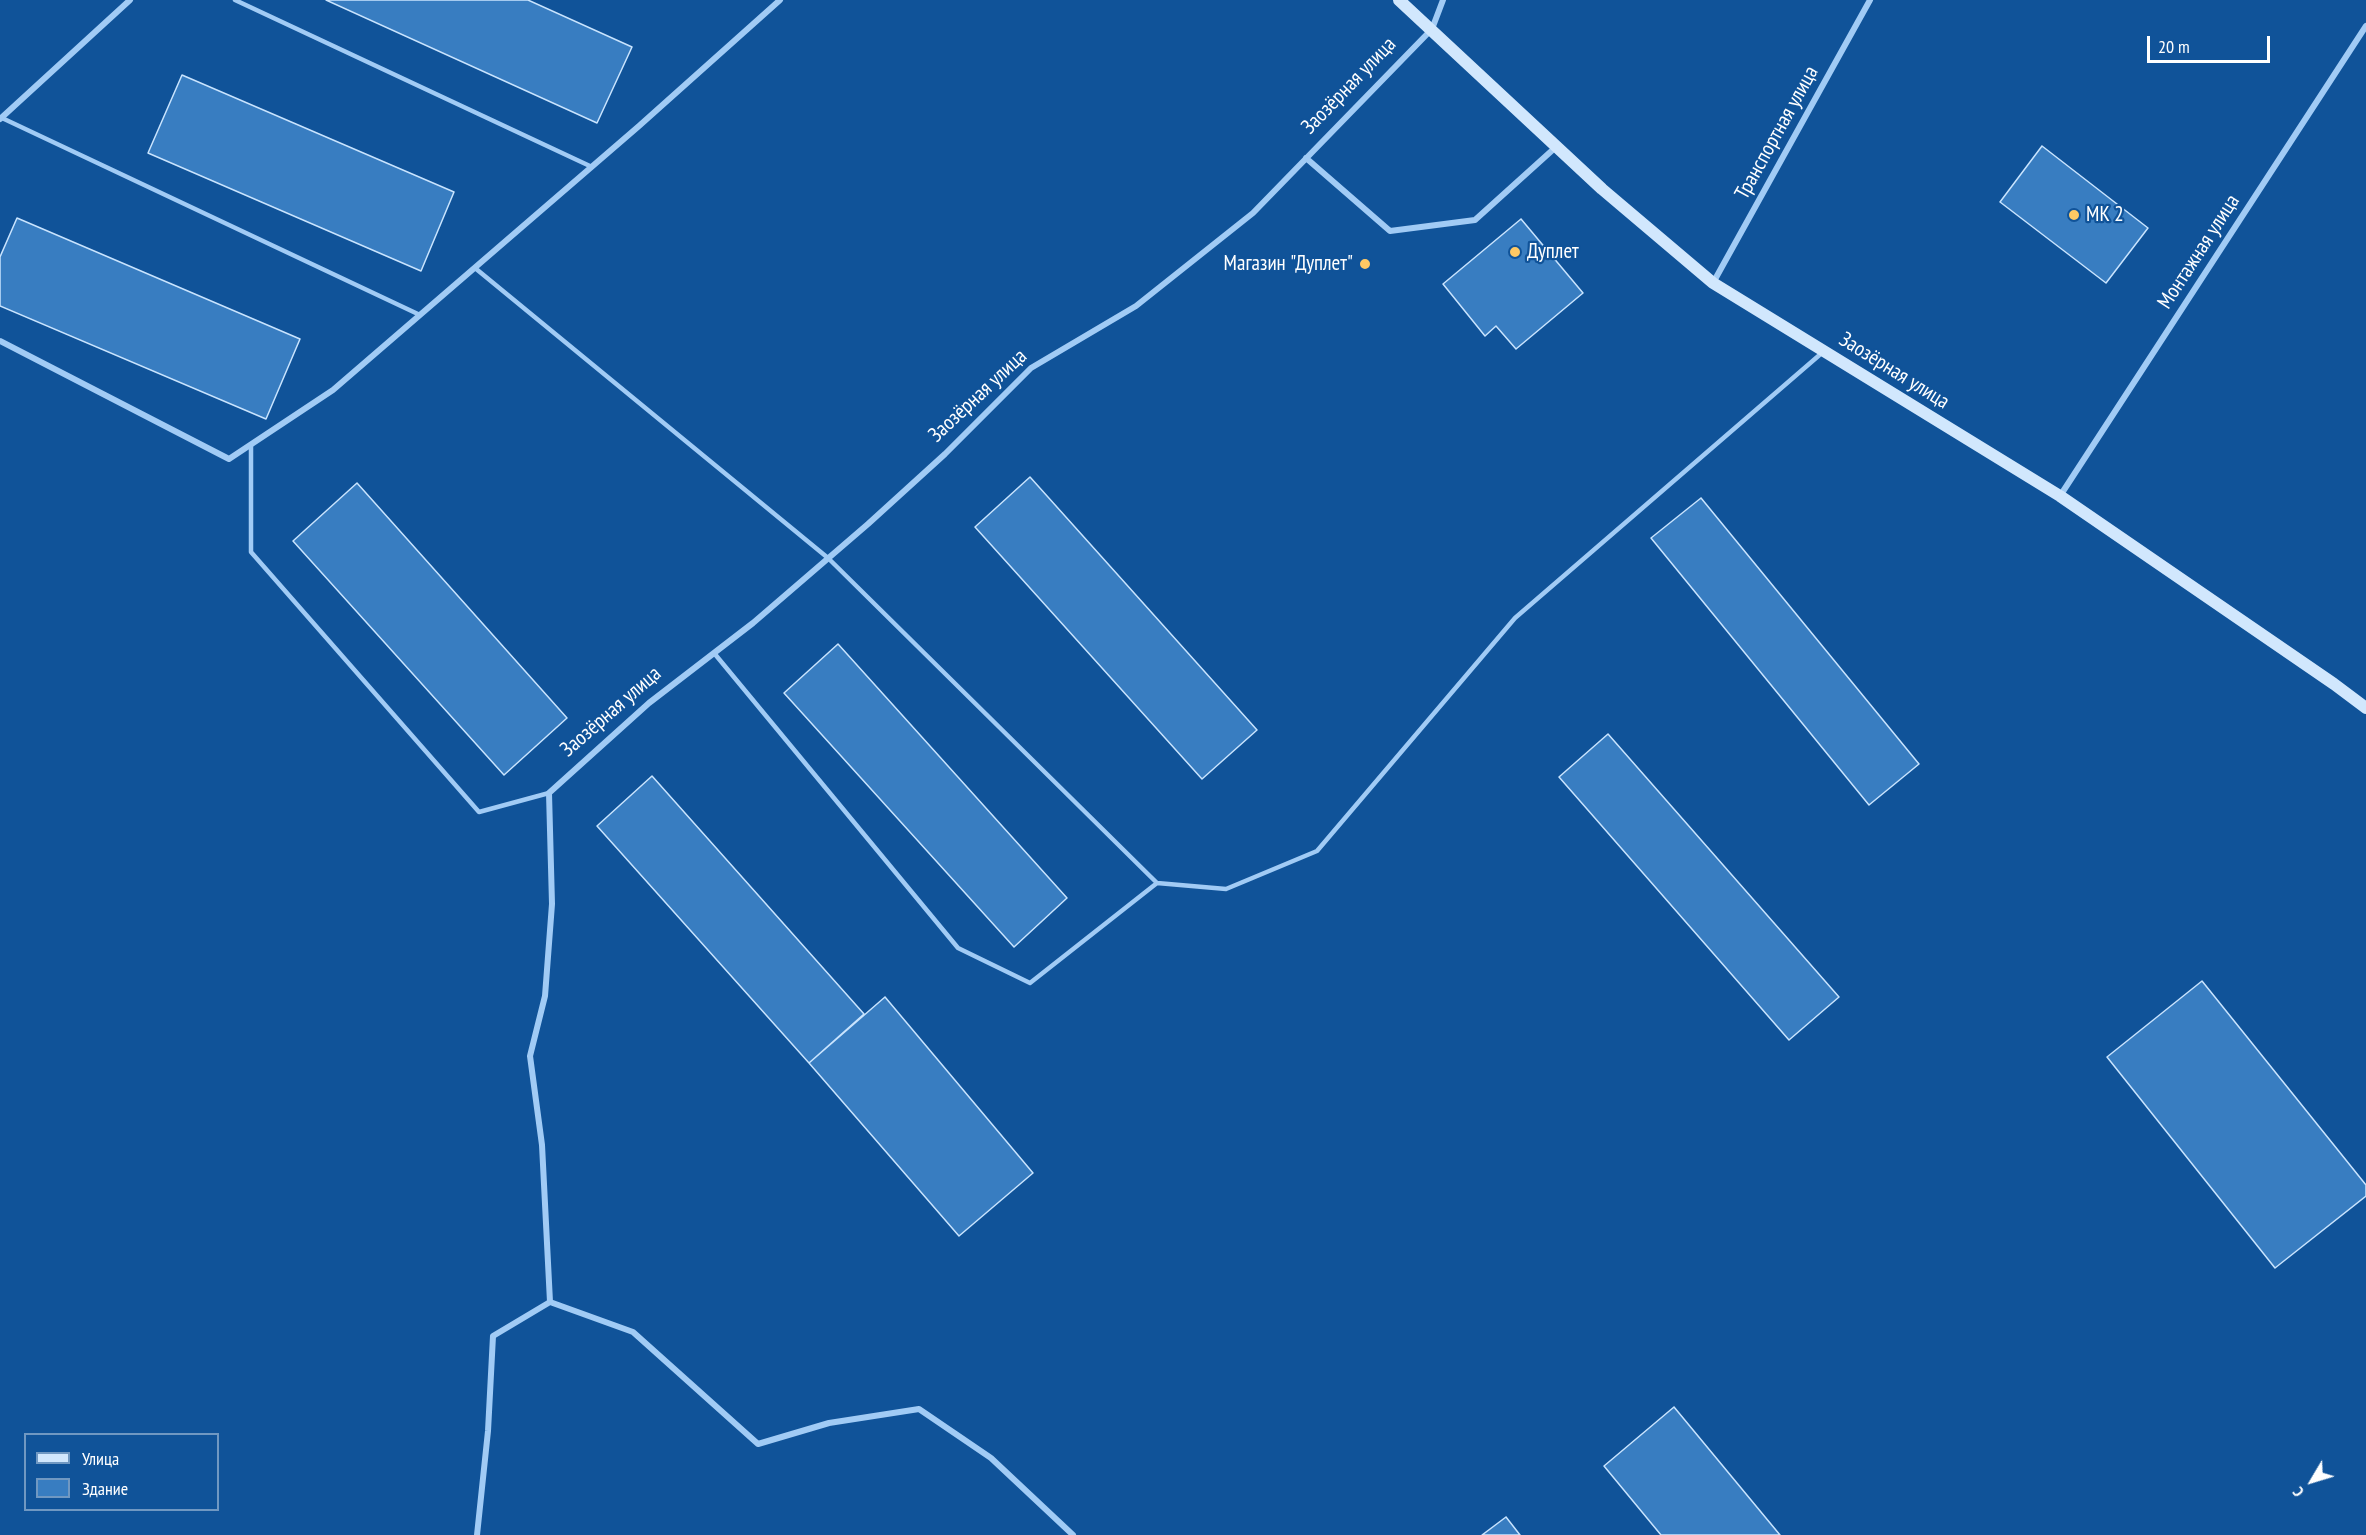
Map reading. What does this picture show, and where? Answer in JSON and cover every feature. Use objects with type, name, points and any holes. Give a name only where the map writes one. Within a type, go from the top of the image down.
[{"type":"street","points":[[1,118],[130,0]]},
{"type":"street","points":[[0,341],[229,459],[333,390],[592,167],[780,0]]},
{"type":"street","name":"Заозёрная улица","points":[[1399,0],[1611,196],[1713,283],[2060,496],[2366,708]]},
{"type":"street","points":[[1432,29],[1443,0]]},
{"type":"street","name":"Транспортная улица","points":[[1713,283],[1870,0]]},
{"type":"street","name":"Монтажная улица","points":[[2060,496],[2366,26]]},
{"type":"street","name":"Заозёрная улица","points":[[549,793],[649,703],[753,623],[828,558],[945,454],[1031,368],[1136,306],[1253,213],[1432,29]]},
{"type":"street","points":[[1306,158],[1390,231],[1475,220],[1557,146]]},
{"type":"street","points":[[549,793],[552,904],[544,996],[530,1056],[542,1145],[550,1302]]},
{"type":"street","points":[[477,1535],[488,1431],[493,1336],[550,1302]]},
{"type":"street","points":[[550,1302],[633,1332],[758,1444],[829,1423],[919,1409],[991,1458],[1073,1535]]},
{"type":"lane","points":[[235,0],[592,167]]},
{"type":"lane","points":[[1,118],[420,315]]},
{"type":"lane","points":[[475,268],[828,558],[1157,883],[1226,889],[1317,851],[1515,618],[1824,351]]},
{"type":"lane","points":[[251,444],[251,552],[479,812],[549,793]]},
{"type":"lane","points":[[714,653],[958,948],[1030,983],[1157,883]]},
{"type":"building","points":[[326,0],[528,0],[632,47],[597,123]]},
{"type":"building","points":[[182,75],[454,192],[421,271],[148,153]]},
{"type":"building","name":"MK 2","points":[[2042,146],[2148,228],[2106,283],[2000,202]]},
{"type":"building","points":[[17,218],[300,339],[266,419],[0,306],[0,257]]},
{"type":"building","name":"Дуплет","points":[[1521,219],[1583,293],[1516,349],[1496,326],[1485,336],[1443,284]]},
{"type":"building","points":[[1030,477],[1257,730],[1202,779],[975,527]]},
{"type":"building","points":[[357,483],[567,718],[504,775],[293,541]]},
{"type":"building","points":[[1701,498],[1919,764],[1869,805],[1651,538]]},
{"type":"building","points":[[838,644],[1067,898],[1014,947],[784,693]]},
{"type":"building","points":[[1608,734],[1839,997],[1789,1040],[1559,777]]},
{"type":"building","points":[[652,776],[864,1014],[809,1063],[597,826]]},
{"type":"building","points":[[2202,981],[2366,1185],[2366,1196],[2275,1268],[2107,1057]]},
{"type":"building","points":[[885,997],[1033,1173],[959,1236],[809,1063]]},
{"type":"building","points":[[1674,1407],[1780,1535],[1661,1535],[1604,1466]]},
{"type":"building","points":[[1506,1517],[1520,1535],[1482,1535]]},
{"type":"place","name":"MK 2","points":[[2074,215]]},
{"type":"place","name":"Дуплет","points":[[1515,252]]},
{"type":"place","name":"Магазин \"Дуплет\"","points":[[1365,264]]}]
